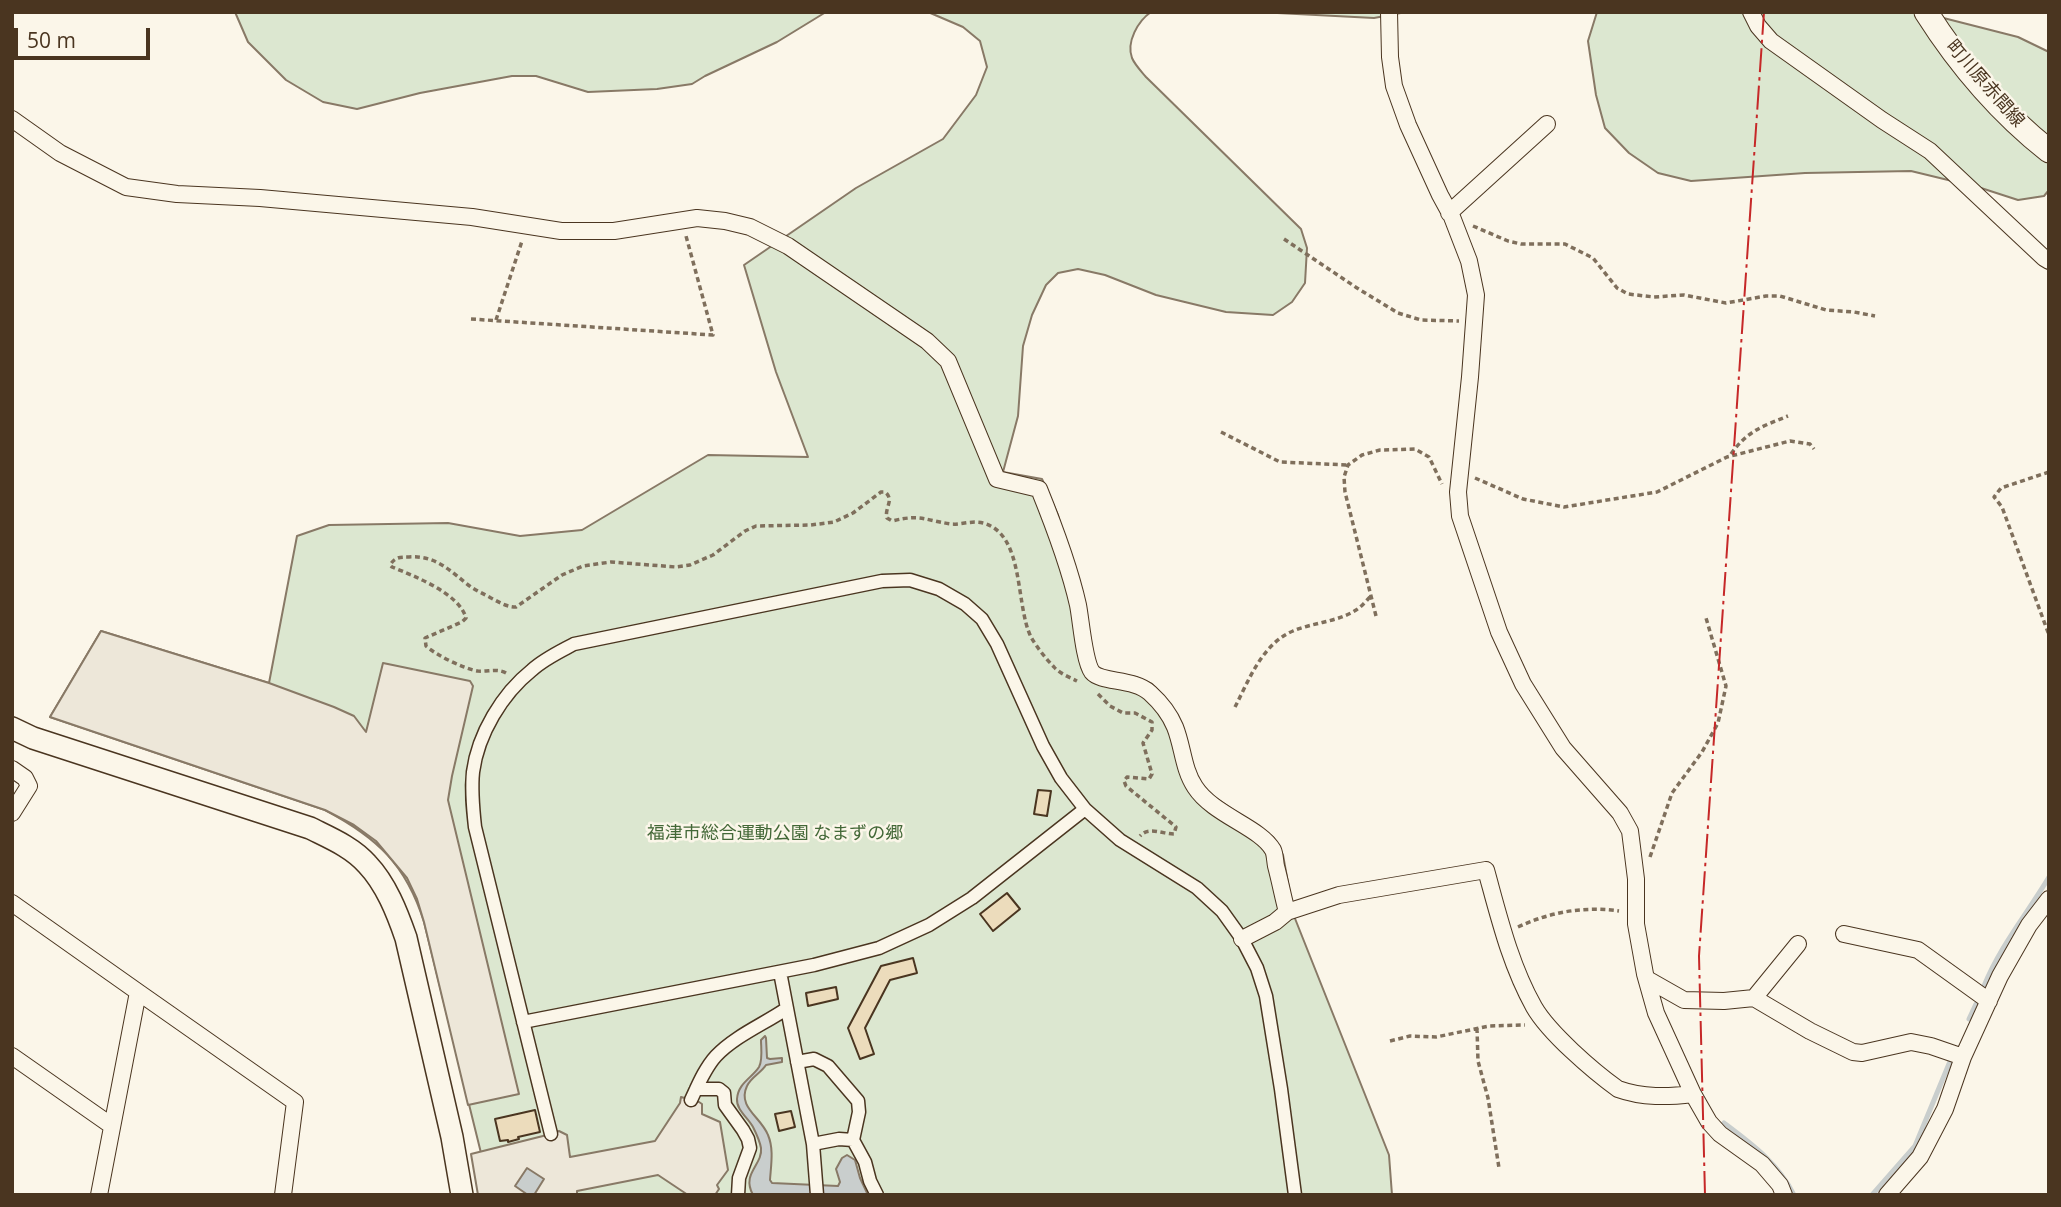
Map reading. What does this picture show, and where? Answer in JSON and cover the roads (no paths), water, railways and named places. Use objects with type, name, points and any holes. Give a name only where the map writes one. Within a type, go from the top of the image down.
[{"type":"main road","name":"町川原赤間線","points":[[1926,12],[1973,77],[1998,105],[2049,151]]},
{"type":"street","points":[[1389,12],[1394,86],[1408,125],[1451,215],[1469,261],[1476,295],[1459,477],[1460,516],[1499,632],[1523,684],[1563,748],[1620,813],[1630,831],[1636,880],[1636,924],[1647,979],[1656,1013],[1693,1094],[1709,1122],[1720,1134],[1762,1164],[1780,1185],[1784,1195]]},
{"type":"street","points":[[1751,12],[1758,26],[1771,41],[1930,151],[2049,261]]},
{"type":"street","points":[[12,119],[60,153],[126,187],[177,194],[260,198],[472,217],[561,231],[614,231],[697,218],[750,227],[788,246],[927,341],[948,361],[998,479],[1039,489],[1053,523],[1078,604],[1091,671],[1100,678],[1131,682],[1149,691],[1163,707],[1175,728],[1188,774],[1195,788],[1205,800],[1260,836],[1273,850],[1287,912]]},
{"type":"street","points":[[1451,215],[1547,124]]},
{"type":"street","points":[[551,1134],[475,827],[472,797],[474,770],[480,744],[503,701],[531,670],[574,644],[882,581],[910,580],[939,589],[965,604],[982,619],[997,644],[1060,778],[1085,809],[1119,840],[1197,888],[1223,911],[1242,939],[1257,968],[1266,996],[1295,1195]]},
{"type":"street","points":[[12,728],[33,738],[310,828],[341,843],[366,863],[384,888],[397,913],[405,938],[452,1137],[462,1195]]},
{"type":"street","points":[[12,769],[25,778],[29,786],[12,813]]},
{"type":"street","points":[[523,1022],[844,959],[878,948],[929,925],[972,898],[1085,809]]},
{"type":"street","points":[[1242,939],[1275,922],[1287,912],[1339,895],[1486,870],[1508,952],[1534,1008],[1561,1039],[1618,1089],[1660,1097],[1693,1094]]},
{"type":"street","points":[[1887,1195],[1920,1157],[1945,1109],[1963,1057],[2000,976],[2029,925],[2049,899]]},
{"type":"street","points":[[12,903],[295,1102],[283,1195]]},
{"type":"street","points":[[1844,934],[1917,950],[1989,1001]]},
{"type":"street","points":[[1754,998],[1798,944]]},
{"type":"street","points":[[779,972],[813,1144],[817,1195]]},
{"type":"street","points":[[1647,979],[1684,1000],[1724,1001],[1754,998],[1810,1031],[1853,1052],[1862,1053],[1911,1042],[1963,1057]]},
{"type":"street","points":[[99,1195],[138,992]]},
{"type":"street","points":[[738,1195],[739,1178],[750,1148],[748,1139],[725,1105],[724,1093],[719,1089],[693,1094],[708,1068],[723,1050],[786,1009]]},
{"type":"street","points":[[12,1056],[112,1126]]},
{"type":"street","points":[[797,1062],[814,1059],[828,1066],[854,1094],[859,1112],[853,1140],[865,1162],[877,1195]]},
{"type":"street","points":[[813,1144],[839,1139],[853,1140]]},
{"type":"waterway","points":[[1984,986],[2006,944],[2049,877]]},
{"type":"waterway","points":[[1969,1019],[1976,1004]]},
{"type":"waterway","points":[[1872,1195],[1915,1146],[1951,1059]]},
{"type":"waterway","points":[[1724,1123],[1772,1164],[1794,1195]]},
{"type":"park label","name":"福津市総合運動公園 なまずの郷","points":[[775,834]]}]
